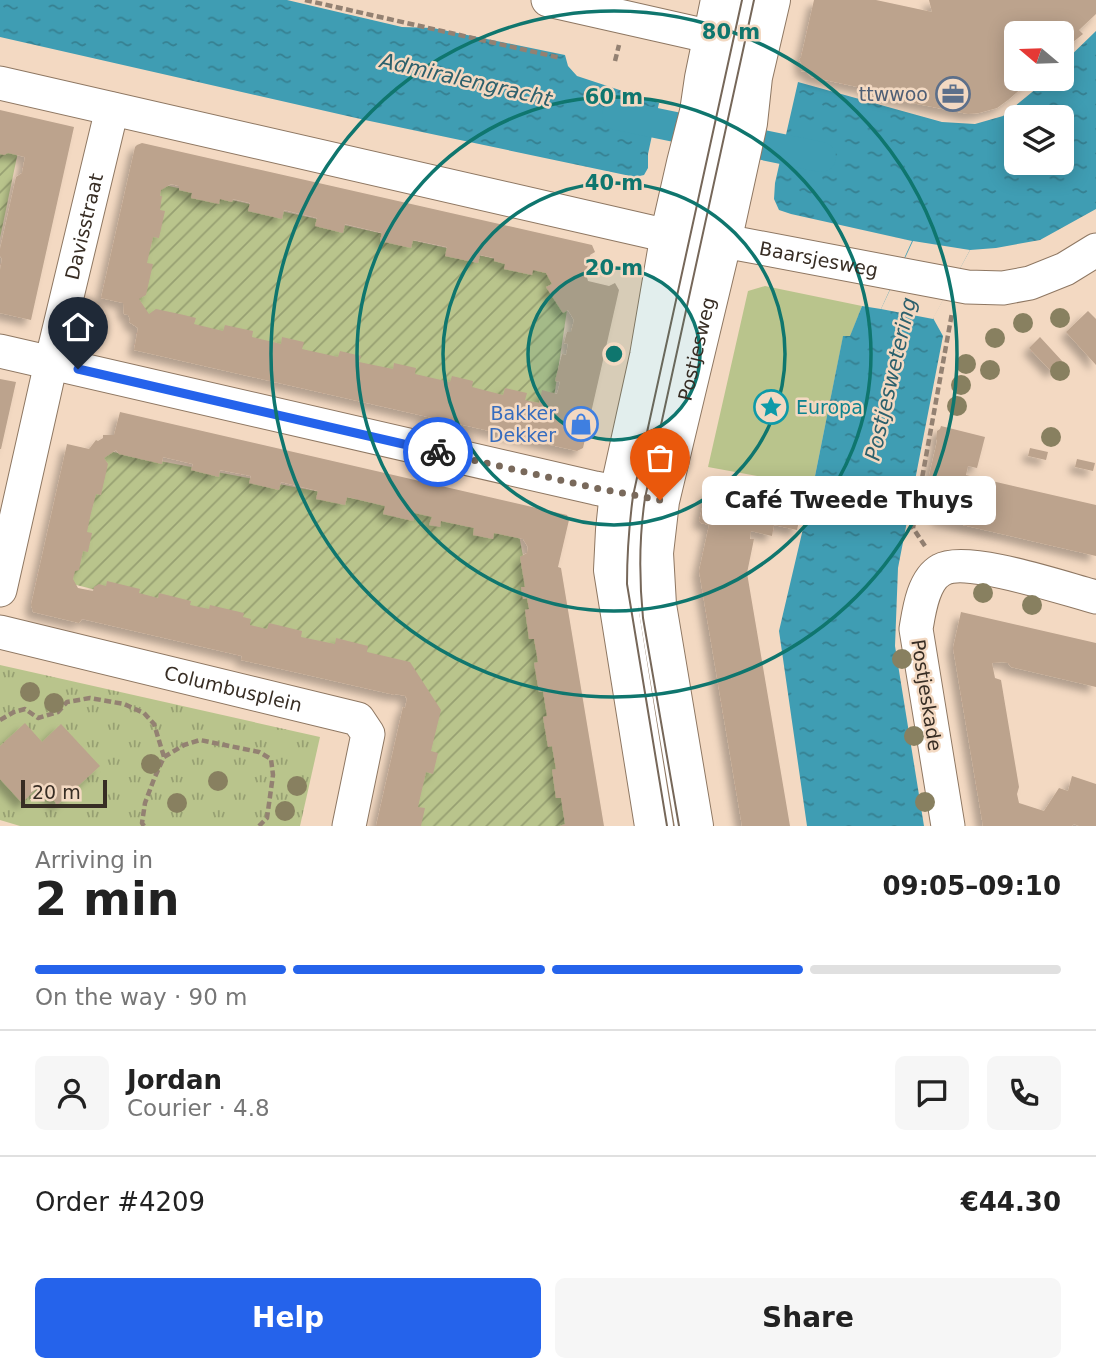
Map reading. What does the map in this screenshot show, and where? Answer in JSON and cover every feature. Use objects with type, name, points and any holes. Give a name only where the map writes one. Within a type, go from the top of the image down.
[{"type":"street","points":[[548,0],[712,37]]},
{"type":"street","name":"Postjesweg","points":[[654,826],[613,570],[615,530],[639,497],[723,117],[704,78],[720,0]]},
{"type":"street","name":"Postjesweg","points":[[694,826],[657,605],[654,552],[639,497],[649,356],[697,238],[723,117],[753,77],[771,0]]},
{"type":"street","points":[[0,83],[631,228],[697,238]]},
{"type":"street","name":"Davisstraat","points":[[0,590],[112,109]]},
{"type":"street","name":"Baarsjesweg","points":[[697,238],[967,287],[1003,288],[1030,283],[1065,269],[1096,250]]},
{"type":"street","points":[[0,351],[639,497]]},
{"type":"street","points":[[941,570],[960,565],[983,567],[1096,597]]},
{"type":"street","name":"Postjeskade","points":[[941,570],[928,585],[919,606],[916,629],[948,826]]},
{"type":"street","name":"Columbusplein","points":[[0,632],[358,719],[368,734],[349,826]]},
{"type":"lane","name":"Postjesweg","points":[[723,117],[748,0]]},
{"type":"lane","name":"Postjesweg","points":[[639,497],[634,533],[634,600],[653,716]]},
{"type":"path","points":[[305,0],[561,58]]},
{"type":"path","points":[[941,570],[914,528],[950,323]]},
{"type":"path","points":[[0,720],[25,709],[38,718],[58,712],[67,702],[90,698],[124,704],[144,713],[155,724],[164,757]]},
{"type":"path","points":[[144,826],[142,822],[145,803],[164,757],[184,745],[200,740],[259,752],[271,759],[273,775],[267,818],[259,826]]},
{"type":"green space","points":[[0,142],[19,147],[0,238]]},
{"type":"green space","points":[[151,182],[572,276],[552,411],[124,312]]},
{"type":"green space","points":[[765,286],[862,306],[850,337],[843,337],[813,486],[708,467],[748,291]]},
{"type":"green space","points":[[92,448],[518,530],[575,826],[401,826],[425,704],[399,668],[61,581]]},
{"type":"green space","points":[[0,665],[320,737],[300,826],[20,826],[0,820]]},
{"type":"water","points":[[0,0],[287,0],[402,27],[433,28],[565,55],[568,66],[577,76],[659,103],[648,154],[648,168],[644,175],[635,177],[365,120],[0,37]]},
{"type":"water","name":"Postjeswetering","points":[[1096,31],[1096,209],[1040,240],[970,250],[933,318],[943,336],[898,568],[895,646],[924,826],[807,826],[779,631],[813,486],[843,336],[850,336],[862,306],[881,309],[912,241],[779,210],[774,199],[775,183],[798,82],[942,122],[975,124],[1004,115],[1004,175],[1074,175],[1074,105],[1016,105],[1033,91],[1074,91],[1074,52]]},
{"type":"pier","points":[[913,241],[970,250],[933,319],[881,309]]},
{"type":"building","points":[[814,0],[876,0],[932,12],[929,0],[1096,0],[1096,14],[1079,30],[1083,34],[1074,41],[1074,21],[1004,21],[1004,91],[1018,91],[997,108],[979,113],[968,114],[867,94],[867,89],[811,77],[807,72],[801,71],[801,57]]},
{"type":"building","points":[[0,110],[74,127],[31,320],[0,313],[0,249],[16,177],[22,173],[25,157],[0,154]]},
{"type":"building","points":[[142,143],[592,245],[595,252],[590,255],[586,274],[588,281],[609,286],[615,283],[619,290],[583,448],[577,451],[134,350],[138,328],[129,322],[128,315],[124,314],[123,303],[101,298],[137,145]],"holes":[[[171,184],[179,186],[179,190],[192,193],[191,198],[219,204],[220,199],[232,202],[233,199],[250,203],[248,211],[282,219],[284,210],[317,218],[315,226],[343,233],[345,224],[382,233],[380,241],[411,248],[413,240],[447,247],[445,256],[478,263],[480,255],[505,264],[504,269],[532,275],[533,270],[546,273],[552,284],[546,287],[563,313],[568,310],[574,320],[571,332],[567,332],[564,343],[568,344],[566,355],[562,354],[555,381],[560,382],[557,394],[542,390],[539,403],[525,400],[527,393],[505,388],[503,395],[472,387],[473,381],[452,376],[450,382],[415,374],[416,368],[394,363],[393,369],[359,362],[361,356],[340,351],[338,357],[302,349],[304,342],[282,337],[281,344],[252,337],[253,331],[225,325],[223,331],[194,324],[196,318],[156,309],[149,314],[139,299],[146,295],[153,264],[147,263],[153,237],[159,238],[165,211],[160,210],[161,190]]]},
{"type":"building","points":[[1088,311],[1096,319],[1096,365],[1066,332]]},
{"type":"building","points":[[1040,337],[1063,362],[1052,372],[1029,348]]},
{"type":"building","points":[[0,379],[16,382],[1,449],[0,449]]},
{"type":"building","points":[[120,412],[567,515],[569,520],[558,567],[561,568],[604,826],[560,826],[565,824],[561,798],[556,798],[552,770],[556,769],[552,746],[548,747],[543,717],[547,716],[543,691],[539,692],[534,663],[538,662],[534,639],[529,639],[525,610],[529,609],[527,598],[523,599],[521,587],[525,587],[520,557],[527,553],[528,547],[523,539],[494,533],[493,539],[473,535],[474,528],[441,521],[440,527],[429,525],[432,517],[415,513],[413,521],[383,514],[385,506],[347,497],[345,505],[316,499],[318,491],[281,482],[279,490],[249,483],[251,476],[220,470],[219,477],[191,470],[193,464],[163,457],[162,464],[119,454],[116,450],[104,458],[108,464],[101,495],[96,494],[91,513],[87,532],[92,533],[88,552],[83,551],[79,570],[75,571],[73,579],[78,588],[93,591],[99,584],[106,586],[107,581],[140,589],[139,593],[158,598],[159,593],[191,601],[190,605],[209,609],[210,605],[244,613],[243,617],[251,619],[250,625],[267,629],[269,623],[302,631],[301,637],[335,644],[336,638],[368,646],[367,652],[410,662],[441,710],[431,751],[438,753],[433,774],[426,772],[418,807],[425,808],[421,826],[376,826],[406,696],[241,660],[242,656],[82,619],[79,623],[33,612],[31,605],[67,444],[89,449],[96,440],[103,438],[103,435],[114,435]]},
{"type":"building","points":[[941,426],[985,437],[977,468],[968,466],[966,475],[1096,505],[1096,556],[937,519],[942,496],[939,492],[926,489],[937,431]]},
{"type":"building","points":[[1030,448],[1048,452],[1046,460],[1028,456]]},
{"type":"building","points":[[1077,459],[1095,463],[1093,471],[1075,467]]},
{"type":"building","points":[[774,482],[806,489],[797,530],[774,525],[772,536],[751,531],[750,539],[754,539],[747,573],[790,826],[742,826],[699,571],[709,525],[699,521],[706,491],[745,499],[742,510],[755,513],[757,506],[768,508]]},
{"type":"building","points":[[961,612],[1096,643],[1096,687],[1011,667],[1008,663],[992,663],[995,678],[1001,680],[1019,787],[1019,803],[1044,811],[1059,788],[1068,791],[1072,776],[1096,784],[1096,826],[983,826],[953,648]]},
{"type":"building","points":[[25,723],[42,742],[61,724],[100,766],[55,807],[56,803],[40,785],[22,803],[0,779],[0,746]]},
{"type":"waterway","name":"Admiralengracht","points":[[617,115],[821,157]]},
{"type":"tram line","points":[[667,826],[627,584],[629,529],[633,496],[742,0]]},
{"type":"tram line","points":[[679,826],[643,618],[640,573],[642,528],[645,498],[754,0]]},
{"type":"way so far","points":[[438,452],[660,500]]},
{"type":"place","name":"ttwwoo","points":[[953,94]]},
{"type":"place","name":"Europa","points":[[771,407]]},
{"type":"place","name":"Bakker Dekker","points":[[581,424]]},
{"type":"place","name":"Café Tweede Thuys","points":[[660,500]]},
{"type":"route","points":[[78,369],[438,452]]}]
